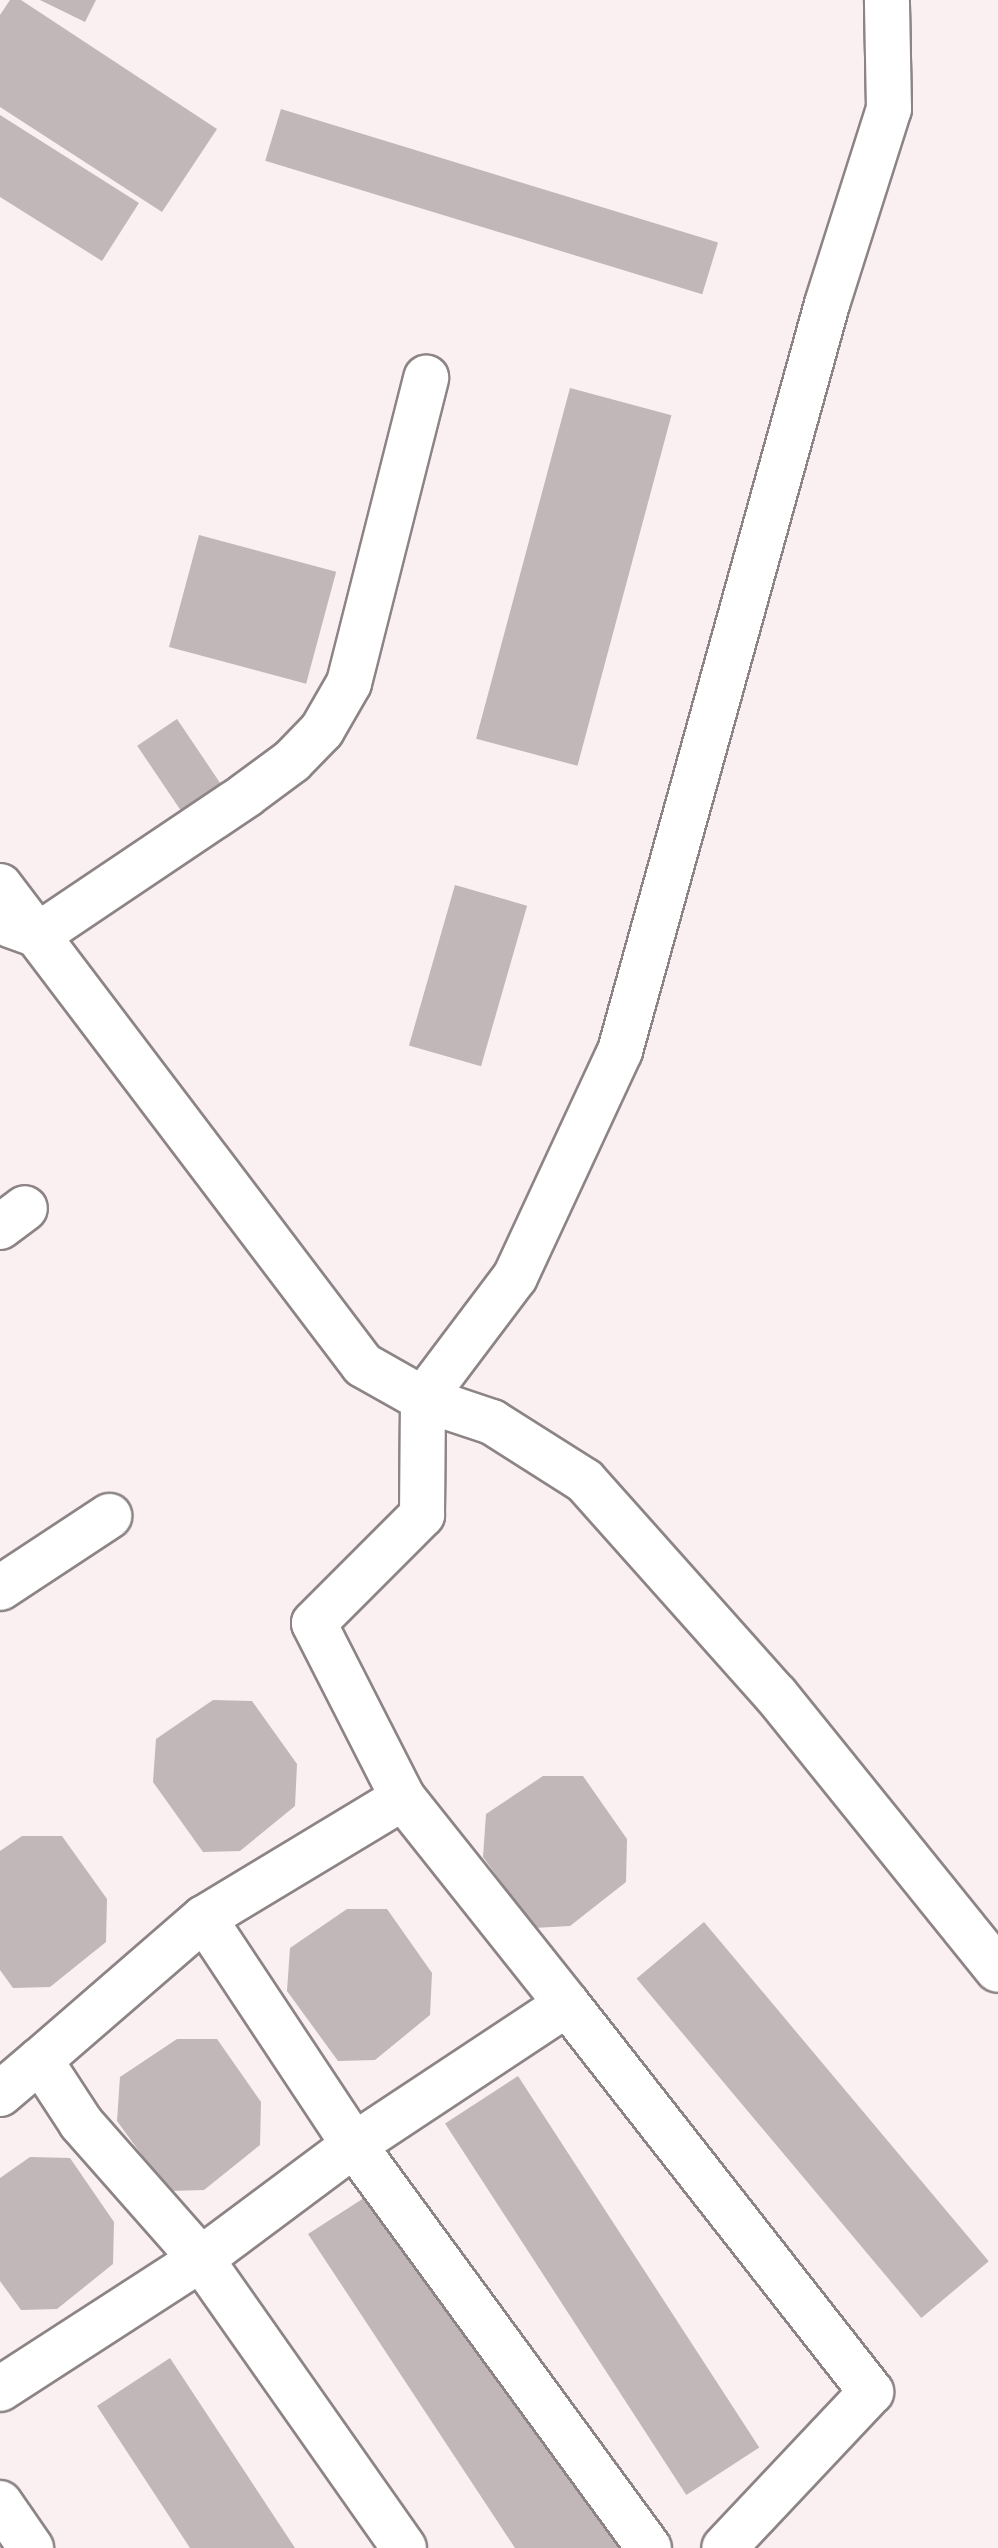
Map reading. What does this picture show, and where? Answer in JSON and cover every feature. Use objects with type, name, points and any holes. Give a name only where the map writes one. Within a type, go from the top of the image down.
[{"type":"street","points":[[724,2548],[871,2392],[403,1798],[314,1623],[422,1515],[423,1399],[515,1277],[620,1051],[827,304],[889,109],[887,0]]},
{"type":"street","points":[[19,928],[246,795],[292,761],[322,730],[349,683],[426,378]]},
{"type":"street","points":[[0,886],[19,928],[363,1365],[423,1399],[492,1422],[585,1481],[776,1695],[998,1970]]},
{"type":"street","points":[[0,1588],[109,1516]]},
{"type":"street","points":[[0,2094],[204,1918],[403,1798]]},
{"type":"street","points":[[204,1918],[354,2145],[649,2548]]},
{"type":"street","points":[[0,2389],[201,2259],[354,2145],[567,2004]]},
{"type":"street","points":[[40,2060],[81,2123],[201,2259],[404,2548]]},
{"type":"street","points":[[0,2503],[31,2548]]},
{"type":"building","points":[[10,0],[21,0],[217,129],[162,212],[0,107],[0,15]]},
{"type":"building","points":[[40,0],[96,0],[85,22]]},
{"type":"building","points":[[281,109],[718,243],[702,294],[265,161]]},
{"type":"building","points":[[0,115],[139,203],[102,261],[0,197]]},
{"type":"building","points":[[570,388],[671,415],[577,766],[476,739]]},
{"type":"building","points":[[199,535],[336,572],[306,684],[169,647]]},
{"type":"building","points":[[177,719],[222,786],[183,813],[137,746]]},
{"type":"building","points":[[455,885],[527,906],[481,1066],[409,1046]]},
{"type":"building","points":[[213,1700],[252,1701],[297,1764],[295,1806],[240,1851],[203,1852],[153,1782],[156,1739]]},
{"type":"building","points":[[543,1776],[583,1776],[627,1839],[626,1882],[570,1926],[534,1928],[483,1857],[486,1814]]},
{"type":"building","points":[[22,1836],[62,1836],[107,1899],[106,1942],[50,1987],[13,1988],[0,1970],[0,1851]]},
{"type":"building","points":[[347,1909],[387,1909],[432,1973],[430,2015],[375,2060],[338,2061],[287,1991],[290,1948]]},
{"type":"building","points":[[704,1922],[989,2261],[921,2318],[637,1979]]},
{"type":"building","points":[[177,2039],[217,2039],[261,2102],[260,2145],[204,2190],[168,2191],[117,2121],[120,2077]]},
{"type":"building","points":[[518,2076],[759,2448],[686,2495],[445,2123]]},
{"type":"building","points":[[30,2157],[70,2158],[114,2222],[113,2264],[57,2309],[21,2310],[0,2281],[0,2178]]},
{"type":"building","points":[[381,2187],[620,2548],[515,2548],[308,2234]]},
{"type":"building","points":[[170,2358],[295,2548],[190,2548],[97,2406]]}]
